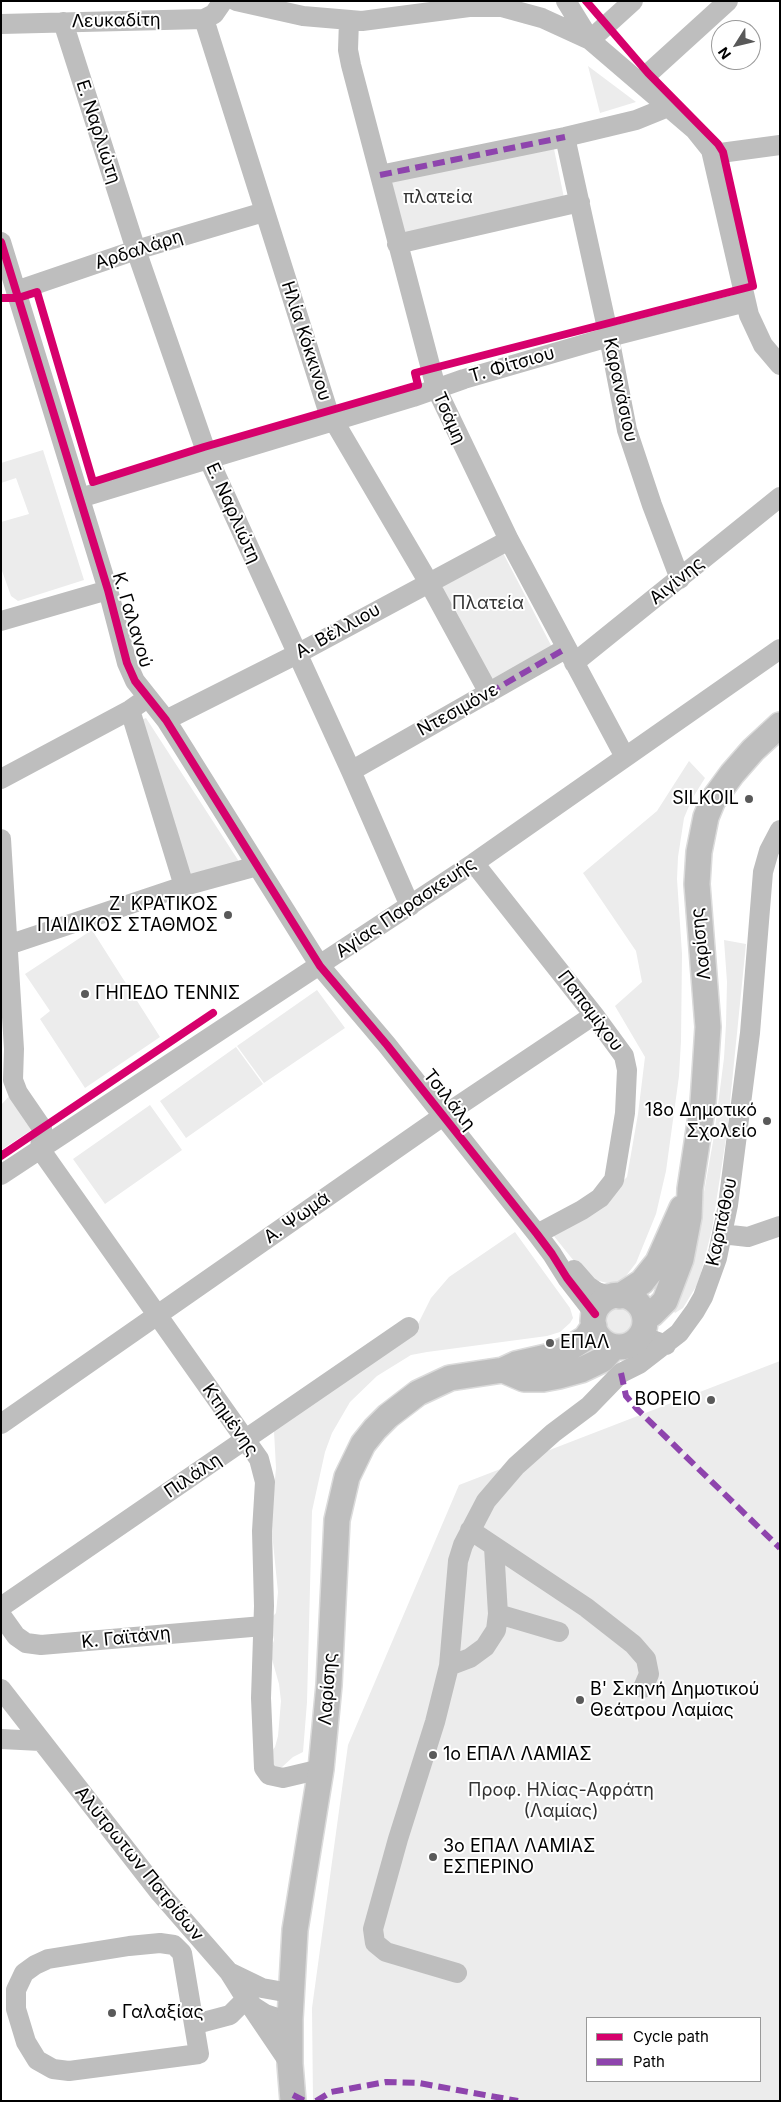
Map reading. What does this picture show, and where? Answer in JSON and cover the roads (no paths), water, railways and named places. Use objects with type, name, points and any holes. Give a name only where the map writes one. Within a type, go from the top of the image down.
[{"type":"main road","name":"Λαρίσης","points":[[503,1370],[524,1379],[543,1379],[581,1370],[602,1360],[631,1337],[665,1301],[681,1259],[689,1217],[690,1190],[703,1103],[707,1053],[706,994],[697,895],[698,864],[703,831],[713,800],[746,757],[780,725]]},
{"type":"main road","name":"Λαρίσης","points":[[616,1296],[642,1282],[658,1262],[690,1190]]},
{"type":"main road","points":[[616,1296],[629,1297],[642,1309],[631,1337],[601,1339],[594,1320],[601,1303],[616,1296]]},
{"type":"main road","name":"Λαρίσης","points":[[294,2101],[290,2064],[290,1992],[295,1930],[321,1769],[330,1685],[337,1520],[347,1477],[363,1444],[375,1429],[418,1393],[450,1378],[503,1370],[516,1364],[551,1356],[570,1348],[586,1338],[594,1320]]},
{"type":"street","points":[[204,19],[214,14],[223,1]]},
{"type":"street","points":[[236,1],[303,16],[349,20],[386,19],[486,6],[502,7],[542,18],[590,40],[695,130],[714,154],[749,315],[763,345],[780,365]]},
{"type":"street","points":[[566,1],[590,40]]},
{"type":"street","points":[[590,40],[633,1]]},
{"type":"street","points":[[639,82],[728,1]]},
{"type":"street","name":"Λευκαδίτη","points":[[1,24],[204,19]]},
{"type":"street","name":"Ηλία Κόκκινου","points":[[204,19],[321,389],[334,421],[429,583],[489,692]]},
{"type":"street","name":"Τσάμη","points":[[349,20],[348,50],[436,388],[509,540],[625,757]]},
{"type":"street","name":"Ε. Ναρλιώτη","points":[[63,22],[136,250],[209,460],[351,771],[410,906]]},
{"type":"street","points":[[380,175],[565,137],[636,120],[668,107]]},
{"type":"street","name":"Καρανάσιου","points":[[565,137],[627,430],[652,505],[680,578]]},
{"type":"street","points":[[714,154],[780,145]]},
{"type":"street","points":[[398,244],[580,202]]},
{"type":"street","name":"Αρδαλάρη","points":[[16,291],[136,250],[264,212]]},
{"type":"street","name":"Κ. Γαλανού","points":[[1,242],[108,590],[127,664],[135,681],[166,720],[320,966]]},
{"type":"street","name":"Τ. Φίτσιου","points":[[80,498],[413,397],[464,378],[746,302]]},
{"type":"street","name":"Αιγίνης","points":[[570,656],[680,578],[780,497]]},
{"type":"street","name":"Α. Βέλλιου","points":[[166,720],[297,654],[509,540]]},
{"type":"street","points":[[1,621],[108,590]]},
{"type":"street","name":"Αγίας Παρασκευής","points":[[1,1176],[410,906],[780,649]]},
{"type":"street","name":"Ντεσιμόνε","points":[[351,771],[489,692],[570,656]]},
{"type":"street","points":[[1,779],[130,710],[147,697]]},
{"type":"street","points":[[130,710],[184,886]]},
{"type":"street","name":"Καρπάθου","points":[[457,1973],[386,1952],[375,1943],[373,1929],[449,1666],[458,1561],[473,1524],[486,1501],[516,1466],[553,1433],[589,1406],[621,1373],[639,1364],[666,1345],[689,1320],[702,1297],[713,1270],[722,1234],[735,1158],[750,1033],[764,872],[769,851],[780,830]]},
{"type":"street","points":[[1,839],[14,1049],[7,1086],[18,1093],[42,1128],[40,1149]]},
{"type":"street","name":"Παπαμίχου","points":[[474,862],[594,1014],[624,1056],[627,1070],[625,1112],[614,1180],[600,1198],[566,1221],[537,1234]]},
{"type":"street","points":[[8,945],[184,886],[257,866]]},
{"type":"street","name":"Τσιλάλη","points":[[320,966],[443,1116],[552,1254]]},
{"type":"street","name":"Α. Ψωμά","points":[[1,1424],[443,1116],[594,1014]]},
{"type":"street","name":"Κτημένης","points":[[40,1149],[259,1459],[265,1482],[262,1531],[263,1626],[261,1698],[264,1768],[269,1775],[283,1778],[321,1769]]},
{"type":"street","points":[[722,1234],[748,1237],[780,1226]]},
{"type":"street","points":[[552,1254],[564,1260],[588,1286],[598,1292],[616,1296]]},
{"type":"street","points":[[552,1254],[594,1320]]},
{"type":"street","name":"Πιλάλη","points":[[1,1607],[409,1327]]},
{"type":"street","points":[[621,1373],[631,1337],[666,1345]]},
{"type":"street","points":[[473,1524],[494,1547],[587,1608],[633,1644],[646,1659],[648,1674],[643,1688]]},
{"type":"street","points":[[449,1666],[470,1658],[485,1647],[496,1630],[498,1614],[494,1547]]},
{"type":"street","points":[[498,1614],[559,1632]]},
{"type":"street","name":"Κ. Γαϊτάνη","points":[[1,1615],[16,1636],[26,1643],[41,1645],[263,1626]]},
{"type":"street","name":"Αλύτρωτων Πατρίδων","points":[[1,1689],[160,1893],[229,1972],[246,1998],[254,2007],[265,2014],[277,2018],[290,2019]]},
{"type":"street","points":[[1,1739],[42,1741]]},
{"type":"street","points":[[143,1944],[174,1945],[182,1953],[196,2024],[199,2054],[79,2070],[53,2069],[37,2060],[26,2042],[16,2009],[16,1990],[24,1973],[35,1964],[48,1959],[143,1944]]},
{"type":"street","points":[[229,1972],[262,1988],[290,1992]]},
{"type":"street","points":[[196,2024],[230,2015],[246,1998],[290,2064]]},
{"type":"place","name":"SILKOIL","points":[[749,799]]},
{"type":"place","name":"Ζ' ΚΡΑΤΙΚΟΣ ΠΑΙΔΙΚΟΣ ΣΤΑΘΜΟΣ","points":[[228,915]]},
{"type":"place","name":"ΓΗΠΕΔΟ ΤΕΝΝΙΣ","points":[[85,994]]},
{"type":"place","name":"18ο Δημοτικό Σχολείο","points":[[767,1121]]},
{"type":"place","name":"ΕΠΑΛ","points":[[550,1343]]},
{"type":"place","name":"ΒΟΡΕΙΟ","points":[[711,1400]]},
{"type":"place","name":"Β' Σκηνή Δημοτικού Θεάτρου Λαμίας","points":[[580,1700]]},
{"type":"place","name":"1ο ΕΠΑΛ ΛΑΜΙΑΣ","points":[[433,1755]]},
{"type":"place","name":"3ο ΕΠΑΛ ΛΑΜΙΑΣ ΕΣΠΕΡΙΝΟ","points":[[433,1857]]},
{"type":"place","name":"Γαλαξίας","points":[[112,2013]]},
{"type":"park label","name":"πλατεία","points":[[438,198]]},
{"type":"park label","name":"Πλατεία","points":[[488,604]]},
{"type":"park label","name":"Προφ. Ηλίας-Αφράτη (Λαμίας)","points":[[561,1801]]}]
